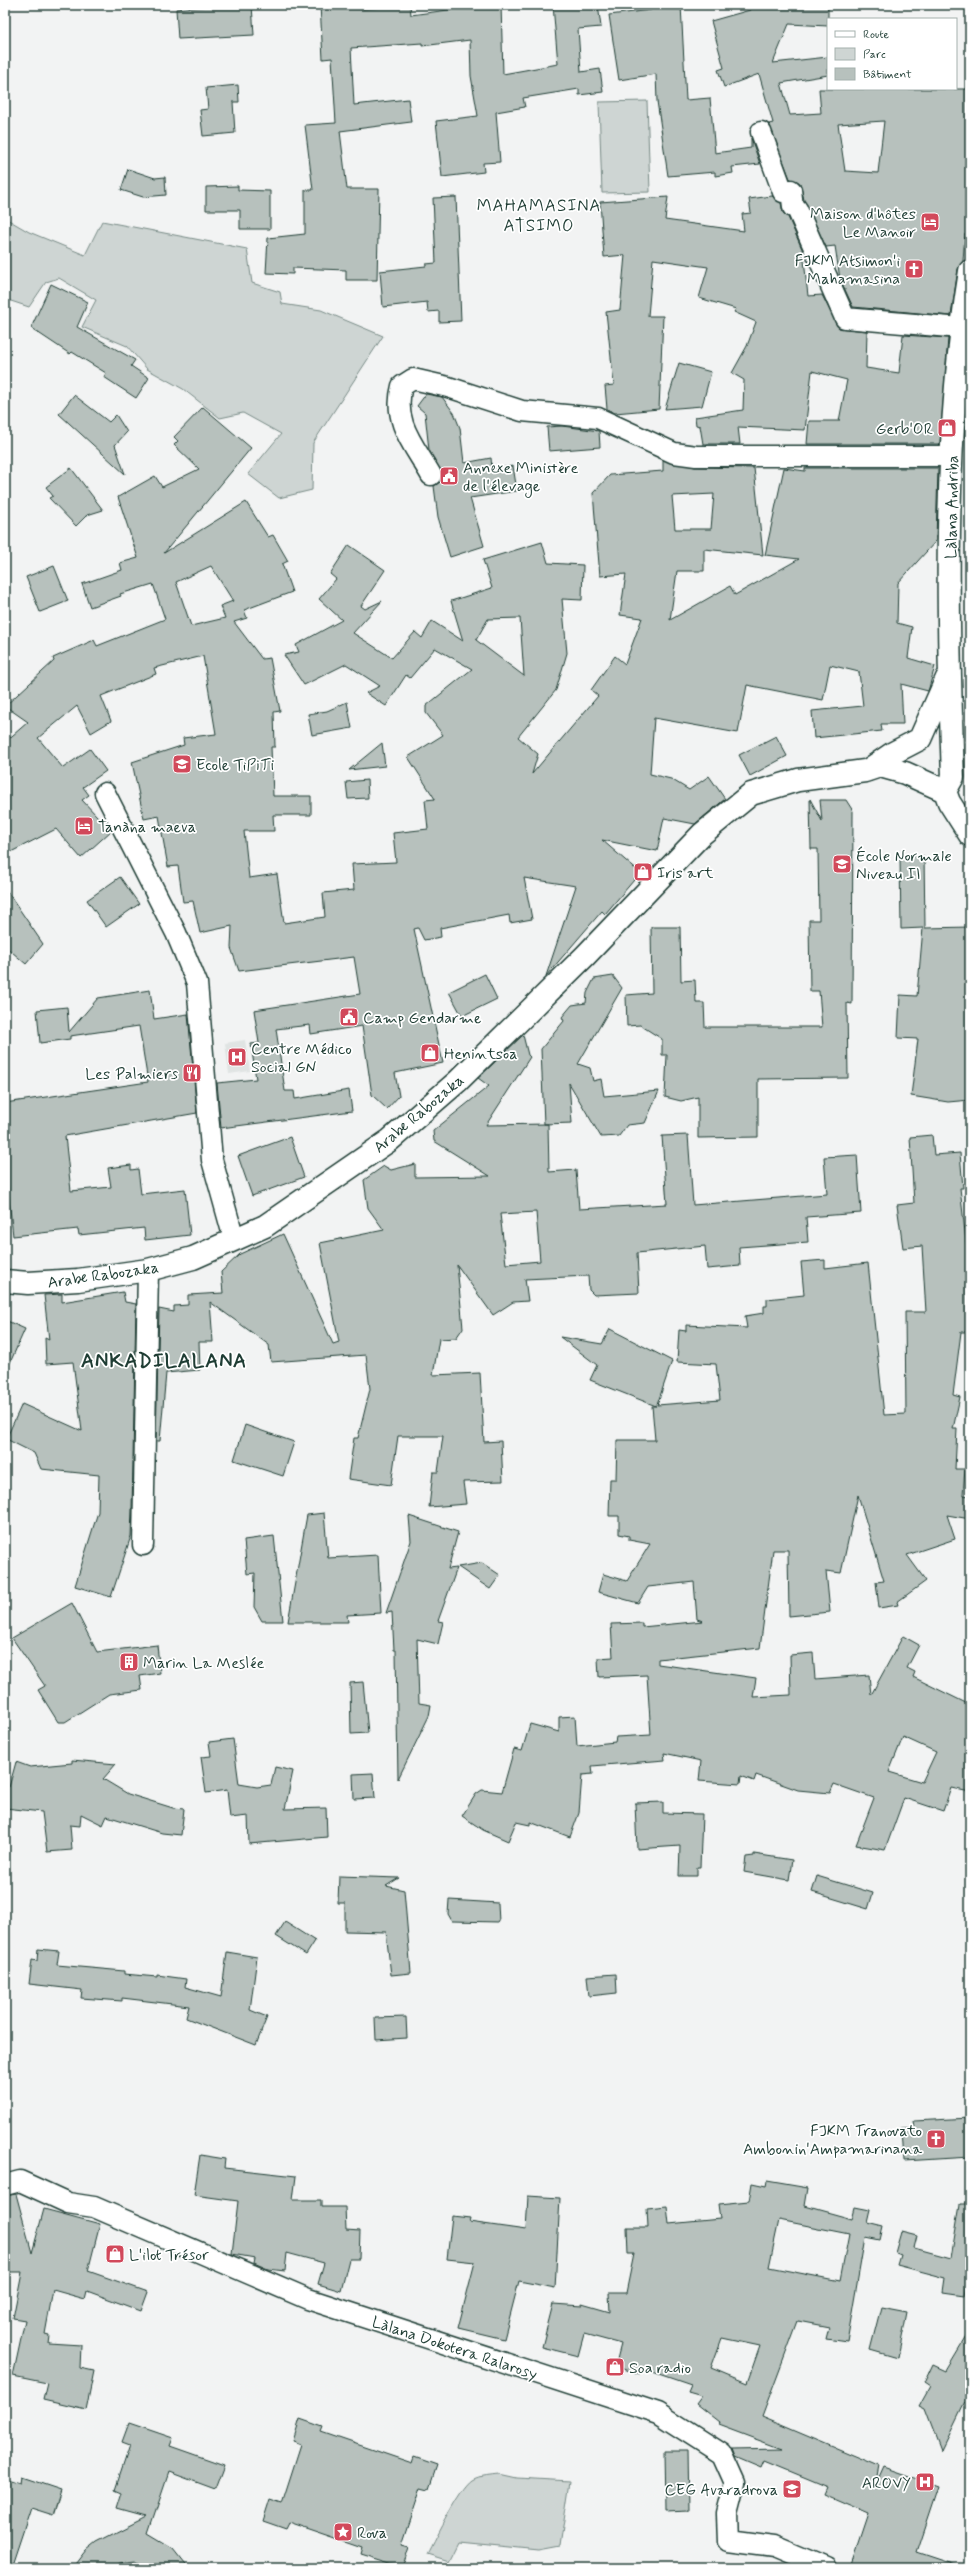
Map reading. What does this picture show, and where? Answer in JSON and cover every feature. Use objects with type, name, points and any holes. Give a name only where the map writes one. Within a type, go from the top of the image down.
[{"type":"street","points":[[761,132],[783,192],[791,190],[793,207],[797,209],[845,318],[961,328]]},
{"type":"street","name":"Làlana Andriba","points":[[945,791],[953,777],[949,672],[951,456],[961,328],[970,271]]},
{"type":"street","points":[[431,476],[402,424],[397,402],[402,386],[413,379],[448,387],[522,411],[598,418],[674,453],[696,456],[951,456]]},
{"type":"street","points":[[865,772],[893,753],[920,739],[949,672]]},
{"type":"street","name":"Arabe Rabozaka","points":[[5,1281],[28,1283],[78,1280],[148,1270],[193,1258],[265,1226],[390,1140],[458,1081],[530,1011],[702,834],[751,794],[798,780],[865,772],[880,766],[905,773],[945,791]]},
{"type":"street","points":[[945,791],[949,802],[970,835]]},
{"type":"street","points":[[105,793],[176,933],[197,983],[212,1160],[234,1239]]},
{"type":"street","points":[[143,1545],[148,1270]]},
{"type":"street","name":"Làlana Dokotera Ralarosy","points":[[5,2185],[20,2181],[68,2203],[94,2207],[308,2299],[658,2413],[722,2454],[735,2482],[727,2514],[728,2540],[774,2546],[826,2568]]},
{"type":"shaded area","name":"Centre Médico Social GN","points":[[245,1040],[250,1071],[229,1074],[225,1043]]},
{"type":"green space","points":[[647,101],[650,192],[602,193],[599,102]]},
{"type":"green space","points":[[5,218],[29,232],[85,255],[102,221],[247,249],[252,283],[280,292],[282,304],[321,310],[383,336],[313,443],[312,490],[279,498],[248,474],[281,434],[243,413],[220,418],[183,389],[147,369],[127,346],[82,327],[96,300],[59,278],[46,282],[29,307],[5,299]]},
{"type":"green space","points":[[499,2474],[517,2478],[570,2481],[560,2547],[539,2551],[458,2543],[449,2561],[427,2554],[448,2514],[467,2485],[478,2477]]},
{"type":"building","points":[[221,5],[252,5],[254,35],[178,39],[176,9]]},
{"type":"building","points":[[320,5],[363,5],[363,9],[410,5],[411,15],[470,7],[470,5],[501,5],[503,74],[558,64],[553,5],[598,5],[601,27],[578,29],[581,72],[600,69],[603,92],[579,95],[579,89],[523,98],[525,107],[496,112],[500,162],[483,163],[484,172],[442,177],[436,121],[478,116],[471,76],[470,40],[422,46],[422,43],[351,48],[354,105],[408,99],[411,122],[340,131],[347,189],[379,189],[377,280],[346,280],[346,270],[293,268],[293,274],[266,273],[268,238],[305,234],[305,190],[313,190],[305,125],[336,123],[332,58],[323,59]]},
{"type":"building","points":[[651,5],[681,5],[686,100],[710,98],[715,153],[751,148],[751,138],[760,164],[732,167],[733,173],[715,176],[715,172],[668,176],[657,101],[656,74],[619,80],[609,15],[651,10]]},
{"type":"building","points":[[750,5],[828,5],[827,26],[789,24],[773,63],[827,57],[827,75],[781,83],[790,115],[821,113],[819,89],[970,89],[970,218],[967,235],[965,234],[963,261],[958,269],[951,316],[853,307],[840,279],[835,246],[826,247],[804,200],[800,183],[790,179],[769,124],[773,123],[759,74],[724,87],[718,70],[724,68],[711,21],[750,10]],"holes":[[[884,121],[878,173],[845,171],[838,124]]]},
{"type":"building","points":[[238,85],[239,102],[233,102],[235,133],[203,136],[200,110],[208,109],[206,88]]},
{"type":"building","points":[[128,169],[155,178],[165,177],[166,195],[143,197],[121,190]]},
{"type":"building","points":[[238,186],[238,190],[270,191],[270,229],[240,229],[240,210],[206,210],[206,187]]},
{"type":"building","points":[[772,196],[781,203],[783,213],[788,217],[803,251],[808,296],[822,295],[839,328],[867,331],[866,368],[899,373],[903,335],[948,338],[940,444],[807,444],[809,421],[839,421],[847,380],[812,371],[805,430],[738,427],[740,444],[703,444],[700,426],[696,425],[695,417],[743,410],[744,380],[732,373],[747,346],[756,322],[734,312],[736,309],[699,298],[708,267],[653,259],[648,316],[663,316],[659,409],[615,413],[607,409],[605,386],[614,385],[606,312],[620,310],[625,255],[604,257],[600,202],[668,197],[665,220],[744,231],[742,214],[751,213],[749,199]]},
{"type":"building","points":[[456,197],[461,321],[439,322],[439,311],[428,312],[427,302],[383,307],[380,271],[426,266],[426,264],[436,263],[433,198]]},
{"type":"building","points":[[51,284],[88,302],[77,327],[135,360],[131,366],[149,378],[136,398],[104,377],[106,373],[72,352],[70,354],[31,328]]},
{"type":"building","points":[[679,363],[711,372],[702,406],[665,409]]},
{"type":"building","points":[[426,394],[442,397],[454,413],[460,428],[464,463],[491,458],[492,469],[513,466],[517,491],[470,498],[484,546],[450,557],[438,517],[434,486],[441,481],[442,474],[429,450],[425,413],[417,406]]},
{"type":"building","points":[[74,395],[109,422],[116,415],[127,432],[115,445],[125,474],[59,414]]},
{"type":"building","points":[[203,407],[251,448],[164,553],[246,502],[268,537],[273,535],[288,561],[282,564],[292,592],[244,610],[247,618],[234,622],[262,659],[270,658],[280,711],[274,712],[275,747],[271,747],[273,796],[311,796],[311,815],[273,815],[274,831],[244,831],[249,878],[277,874],[284,923],[325,917],[323,893],[354,890],[352,864],[396,862],[393,833],[428,829],[425,800],[435,799],[408,757],[443,735],[426,713],[426,706],[472,669],[435,648],[410,678],[406,675],[386,706],[366,693],[380,686],[346,664],[304,685],[284,655],[299,652],[296,645],[342,620],[319,599],[336,579],[330,574],[349,545],[385,570],[361,606],[365,609],[382,601],[353,633],[392,658],[415,632],[422,638],[432,621],[463,641],[451,601],[492,588],[483,560],[542,542],[548,563],[583,565],[582,600],[562,599],[567,653],[556,690],[518,737],[538,754],[532,774],[598,696],[591,690],[615,656],[625,664],[642,618],[620,615],[626,574],[600,576],[593,493],[610,475],[663,471],[663,460],[695,467],[754,468],[763,555],[704,549],[704,571],[677,571],[670,620],[730,586],[735,595],[799,559],[765,555],[784,468],[805,471],[805,468],[938,468],[936,541],[898,583],[897,623],[912,627],[908,658],[935,666],[928,691],[901,684],[903,724],[881,724],[882,731],[814,738],[812,711],[863,706],[859,672],[830,665],[823,700],[747,685],[738,733],[654,718],[650,774],[671,779],[689,790],[709,776],[725,799],[695,824],[664,818],[657,851],[602,840],[640,873],[605,914],[602,911],[546,976],[576,886],[524,878],[532,919],[510,923],[509,915],[440,928],[441,937],[424,940],[418,928],[414,929],[443,1063],[395,1073],[399,1096],[387,1109],[372,1095],[362,1026],[311,1034],[310,1025],[276,1029],[285,1091],[294,1091],[295,1099],[349,1090],[352,1111],[221,1128],[217,1083],[256,1079],[251,1044],[259,1043],[254,1010],[360,994],[354,957],[239,971],[231,948],[232,926],[200,933],[193,901],[183,902],[178,866],[168,867],[159,816],[144,819],[132,762],[184,745],[183,738],[216,734],[203,656],[154,668],[156,674],[101,696],[111,721],[91,733],[77,706],[38,738],[63,768],[90,749],[106,771],[83,787],[89,795],[82,800],[111,831],[81,858],[56,829],[5,855],[5,742],[28,722],[5,706],[54,661],[53,658],[94,640],[97,646],[165,619],[153,584],[120,594],[121,596],[90,607],[82,584],[122,570],[120,563],[138,558],[118,497],[155,476],[162,487],[199,469],[174,445],[178,441],[174,437]],"holes":[[[714,494],[711,529],[675,529],[672,496]],[[211,566],[233,601],[220,606],[225,618],[191,626],[176,582]],[[520,618],[524,676],[476,640],[488,619]]]},
{"type":"building","points":[[562,426],[599,431],[600,447],[549,451],[547,427]]},
{"type":"building","points":[[71,468],[103,510],[87,515],[76,526],[49,498],[53,496],[46,487]]},
{"type":"building","points":[[54,566],[68,601],[40,612],[26,577]]},
{"type":"building","points":[[347,702],[352,728],[312,735],[308,714],[327,711]]},
{"type":"building","points":[[776,736],[787,756],[750,776],[739,755]]},
{"type":"building","points":[[382,743],[385,766],[349,770]]},
{"type":"building","points":[[367,780],[368,798],[348,799],[346,782]]},
{"type":"building","points":[[810,799],[822,821],[820,800],[846,800],[853,811],[852,1004],[847,1003],[848,1078],[758,1079],[758,1137],[698,1138],[698,1097],[681,1101],[665,1097],[667,1055],[662,1055],[662,1039],[640,1025],[627,1026],[626,995],[652,993],[651,927],[680,927],[681,981],[695,980],[696,1003],[704,1003],[705,1027],[822,1027],[819,991],[810,991],[809,920],[819,920],[818,849],[811,849]]},
{"type":"building","points":[[924,856],[925,928],[970,927],[970,1100],[948,1102],[911,1096],[918,1039],[898,1038],[900,995],[917,996],[923,928],[901,929],[900,857]]},
{"type":"building","points":[[120,877],[139,904],[106,927],[87,900]]},
{"type":"building","points":[[5,888],[43,944],[26,964],[5,946]]},
{"type":"building","points":[[485,974],[497,999],[462,1016],[449,992]]},
{"type":"building","points":[[613,976],[622,988],[578,1064],[590,1068],[593,1081],[601,1079],[604,1096],[659,1091],[645,1123],[627,1125],[619,1136],[601,1137],[569,1083],[572,1123],[544,1124],[541,1049],[564,1021],[562,1017],[572,1005],[586,1003],[587,993],[594,979]]},
{"type":"building","points":[[150,990],[154,1019],[188,1014],[197,1113],[65,1136],[71,1191],[111,1187],[108,1168],[131,1165],[131,1170],[138,1169],[141,1194],[185,1189],[190,1235],[145,1240],[144,1228],[79,1235],[78,1229],[13,1236],[5,1163],[5,1103],[148,1082],[139,1026],[70,1036],[70,1039],[40,1043],[37,1010],[67,1007],[69,1032],[98,998]]},
{"type":"building","points":[[523,1035],[528,1055],[530,1057],[486,1125],[548,1124],[549,1172],[576,1170],[579,1209],[667,1204],[662,1136],[688,1135],[693,1205],[827,1194],[824,1157],[857,1155],[861,1213],[806,1217],[808,1242],[739,1247],[740,1266],[707,1269],[705,1246],[637,1253],[639,1293],[594,1295],[589,1290],[588,1276],[525,1279],[528,1301],[513,1302],[493,1315],[457,1265],[463,1328],[456,1338],[439,1339],[433,1375],[480,1373],[484,1442],[501,1441],[503,1481],[463,1482],[466,1504],[429,1507],[433,1472],[438,1472],[443,1436],[398,1436],[391,1485],[348,1479],[354,1438],[358,1438],[370,1389],[366,1355],[271,1362],[269,1345],[210,1302],[213,1342],[199,1342],[200,1370],[166,1373],[160,1441],[156,1441],[159,1309],[174,1312],[174,1306],[188,1305],[188,1295],[223,1293],[221,1272],[240,1254],[283,1234],[333,1344],[339,1342],[320,1243],[384,1230],[368,1208],[364,1180],[384,1166],[391,1170],[415,1164],[415,1177],[490,1176],[434,1141],[433,1131],[489,1086],[478,1078]],"holes":[[[536,1212],[540,1261],[506,1264],[500,1214]]]},
{"type":"building","points":[[932,1135],[934,1155],[960,1153],[963,1188],[960,1188],[967,1250],[970,1249],[970,1332],[961,1332],[953,1395],[960,1397],[953,1429],[957,1429],[955,1469],[965,1469],[963,1495],[970,1496],[970,1519],[947,1515],[955,1539],[907,1555],[926,1581],[897,1602],[898,1605],[879,1608],[876,1582],[884,1581],[858,1495],[841,1573],[826,1571],[830,1612],[789,1616],[788,1550],[773,1550],[760,1648],[658,1659],[658,1664],[756,1678],[753,1697],[791,1695],[790,1655],[813,1653],[815,1679],[869,1675],[871,1695],[903,1636],[919,1645],[907,1668],[915,1672],[913,1677],[970,1705],[970,1792],[951,1788],[943,1811],[904,1798],[885,1850],[856,1845],[874,1798],[834,1784],[830,1793],[798,1790],[756,1775],[754,1781],[741,1776],[740,1784],[699,1781],[701,1761],[664,1753],[665,1760],[592,1766],[593,1774],[582,1775],[579,1813],[570,1837],[530,1822],[530,1825],[516,1822],[508,1841],[483,1830],[462,1816],[476,1794],[482,1790],[502,1792],[514,1749],[522,1751],[530,1724],[559,1732],[559,1717],[575,1716],[577,1746],[615,1742],[616,1737],[651,1735],[647,1675],[599,1677],[598,1658],[613,1657],[611,1624],[642,1623],[642,1627],[703,1621],[697,1619],[694,1582],[648,1587],[638,1603],[598,1592],[603,1574],[627,1581],[650,1544],[629,1540],[629,1536],[619,1534],[619,1516],[609,1516],[610,1479],[616,1479],[617,1440],[655,1440],[652,1406],[656,1406],[590,1380],[597,1365],[560,1337],[602,1344],[610,1329],[672,1361],[657,1405],[720,1400],[716,1364],[677,1362],[679,1330],[686,1331],[686,1325],[747,1328],[745,1316],[764,1313],[764,1306],[767,1306],[767,1299],[804,1295],[801,1262],[825,1260],[825,1268],[868,1263],[884,1415],[906,1414],[905,1312],[926,1312],[922,1246],[903,1248],[897,1205],[914,1203],[910,1137]],"holes":[[[903,1737],[936,1752],[922,1782],[889,1772]]]},
{"type":"building","points":[[290,1137],[304,1177],[252,1196],[238,1156]]},
{"type":"building","points":[[123,1292],[125,1302],[136,1304],[131,1536],[111,1597],[75,1586],[98,1512],[99,1475],[41,1469],[34,1453],[6,1439],[22,1404],[82,1431],[73,1362],[46,1364],[45,1338],[49,1340],[44,1295],[62,1294],[62,1302]]},
{"type":"building","points":[[5,1320],[25,1329],[5,1374]]},
{"type":"building","points":[[245,1425],[294,1442],[283,1476],[234,1460]]},
{"type":"building","points":[[324,1513],[328,1558],[378,1555],[381,1613],[347,1615],[348,1622],[288,1622],[307,1515]]},
{"type":"building","points":[[409,1516],[458,1532],[448,1569],[457,1568],[438,1621],[443,1622],[438,1644],[417,1639],[419,1703],[431,1705],[429,1716],[398,1779],[396,1650],[394,1650],[392,1612],[386,1613],[411,1541]]},
{"type":"building","points":[[274,1536],[283,1621],[262,1621],[254,1607],[255,1573],[247,1574],[244,1540]]},
{"type":"building","points":[[482,1563],[500,1575],[490,1589],[458,1567]]},
{"type":"building","points":[[72,1603],[97,1652],[157,1645],[160,1673],[140,1676],[142,1690],[109,1694],[65,1722],[58,1722],[38,1690],[45,1686],[12,1638]]},
{"type":"building","points":[[363,1682],[368,1733],[351,1734],[350,1683]]},
{"type":"building","points":[[233,1739],[239,1784],[257,1787],[271,1785],[275,1767],[293,1771],[285,1809],[326,1808],[327,1837],[249,1844],[248,1816],[230,1818],[227,1790],[206,1793],[201,1757],[211,1756],[209,1742]]},
{"type":"building","points":[[72,1760],[116,1764],[103,1779],[128,1794],[173,1808],[184,1809],[181,1835],[162,1833],[107,1816],[103,1825],[81,1814],[80,1826],[70,1825],[72,1850],[47,1852],[42,1812],[5,1808],[5,1786],[9,1787],[16,1762],[30,1767],[72,1763]]},
{"type":"building","points":[[373,1773],[375,1798],[354,1799],[353,1774]]},
{"type":"building","points":[[663,1802],[663,1813],[702,1814],[700,1867],[697,1867],[697,1876],[679,1876],[680,1846],[637,1849],[635,1803]]},
{"type":"building","points":[[754,1854],[792,1860],[789,1880],[744,1872],[746,1857],[754,1856]]},
{"type":"building","points":[[339,1876],[399,1878],[386,1886],[404,1890],[411,1973],[391,1975],[386,1932],[345,1931],[345,1903],[338,1903]]},
{"type":"building","points":[[817,1876],[873,1893],[868,1909],[812,1892]]},
{"type":"building","points":[[449,1900],[498,1903],[499,1922],[452,1921],[448,1914]]},
{"type":"building","points":[[285,1922],[315,1941],[306,1955],[276,1936]]},
{"type":"building","points":[[38,1949],[59,1951],[57,1965],[124,1971],[124,1974],[157,1977],[157,1975],[186,1979],[185,1987],[221,1997],[227,1952],[257,1957],[250,2010],[267,2017],[256,2045],[186,2018],[189,2006],[122,1998],[122,2001],[81,1998],[82,1990],[29,1984],[32,1960],[37,1961]]},
{"type":"building","points":[[616,1974],[617,1993],[589,1996],[587,1976]]},
{"type":"building","points":[[406,2017],[407,2038],[376,2040],[375,2018]]},
{"type":"building","name":"FJKM Tranovato Ambonin'Ampamarinana","points":[[970,2118],[970,2157],[904,2161],[902,2128],[915,2127],[914,2121]]},
{"type":"building","points":[[200,2155],[225,2159],[224,2168],[296,2176],[293,2200],[321,2200],[321,2207],[345,2207],[346,2230],[360,2231],[359,2259],[349,2259],[341,2291],[318,2284],[324,2263],[287,2253],[285,2271],[268,2269],[254,2263],[255,2258],[232,2254],[238,2201],[194,2195]]},
{"type":"building","points":[[767,2181],[808,2188],[805,2206],[852,2219],[855,2207],[870,2210],[867,2223],[883,2227],[880,2240],[865,2237],[847,2342],[826,2339],[829,2327],[798,2321],[762,2417],[878,2466],[876,2477],[878,2478],[883,2467],[938,2486],[916,2552],[955,2565],[955,2568],[851,2568],[869,2514],[825,2495],[828,2488],[765,2462],[762,2469],[736,2458],[733,2450],[782,2449],[718,2425],[719,2422],[696,2404],[702,2396],[688,2392],[691,2385],[641,2368],[640,2374],[615,2367],[621,2344],[584,2334],[578,2356],[542,2347],[553,2304],[582,2306],[582,2304],[610,2312],[609,2293],[626,2293],[634,2254],[628,2254],[627,2227],[648,2227],[647,2208],[667,2206],[669,2224],[720,2219],[718,2204],[749,2201],[752,2183],[766,2186]],"holes":[[[779,2220],[849,2234],[840,2281],[769,2267]],[[722,2338],[760,2346],[747,2383],[711,2368]]]},
{"type":"building","points":[[16,2194],[32,2253],[44,2209],[100,2224],[88,2271],[148,2292],[141,2311],[87,2291],[85,2299],[53,2290],[45,2334],[49,2335],[48,2343],[81,2345],[80,2368],[94,2371],[86,2410],[43,2400],[47,2383],[13,2376],[25,2320],[13,2318],[22,2272],[5,2272],[5,2196]]},
{"type":"building","points":[[528,2196],[560,2198],[555,2288],[519,2281],[504,2339],[458,2328],[475,2262],[447,2259],[452,2216],[470,2218],[469,2222],[526,2230]]},
{"type":"building","points":[[960,2204],[970,2204],[970,2264],[965,2295],[944,2292],[946,2278],[897,2265],[900,2255],[895,2253],[901,2232],[917,2236],[914,2248],[951,2258]]},
{"type":"building","points":[[881,2307],[907,2312],[898,2358],[870,2350]]},
{"type":"building","points":[[970,2330],[970,2392],[942,2450],[926,2408],[920,2405],[930,2387],[924,2383],[933,2364],[946,2370]]},
{"type":"building","points":[[300,2419],[323,2427],[321,2432],[412,2463],[414,2457],[437,2465],[429,2489],[421,2487],[402,2544],[409,2546],[402,2568],[360,2555],[362,2548],[289,2523],[286,2529],[263,2521],[270,2499],[282,2503],[301,2444],[293,2441]]},
{"type":"building","points":[[129,2423],[173,2438],[170,2446],[224,2465],[215,2489],[169,2472],[148,2534],[173,2549],[188,2568],[152,2568],[135,2561],[120,2563],[111,2568],[73,2568],[87,2550],[97,2542],[146,2517],[117,2509],[122,2493],[115,2490],[130,2445],[122,2442]]},
{"type":"building","points":[[665,2451],[688,2451],[689,2510],[666,2511]]},
{"type":"building","points":[[22,2477],[61,2490],[53,2515],[31,2508],[11,2568],[5,2568],[5,2478],[21,2483]]},
{"type":"place","name":"Maison d'hôtes Le Manoir","points":[[930,222]]},
{"type":"place","name":"FJKM Atsimon'i Mahamasina","points":[[914,269]]},
{"type":"place","name":"Gerb'OR","points":[[947,428]]},
{"type":"place","name":"Annexe Ministère de l'élevage","points":[[449,476]]},
{"type":"place","name":"Ecole TiPiTi","points":[[182,764]]},
{"type":"place","name":"Tanàna maeva","points":[[84,826]]},
{"type":"place","name":"École Normale Niveau II","points":[[842,864]]},
{"type":"place","name":"Iris art","points":[[643,872]]},
{"type":"place","name":"Camp Gendarme","points":[[349,1017]]},
{"type":"place","name":"Henintsoa","points":[[430,1053]]},
{"type":"place","name":"Centre Médico Social GN","points":[[237,1057]]},
{"type":"place","name":"Les Palmiers","points":[[192,1073]]},
{"type":"place","name":"Marin La Meslée","points":[[129,1662]]},
{"type":"place","name":"FJKM Tranovato Ambonin'Ampamarinana","points":[[936,2139]]},
{"type":"place","name":"L'ilot Trésor","points":[[115,2254]]},
{"type":"place","name":"Soa radio","points":[[615,2367]]},
{"type":"place","name":"AROVY","points":[[925,2482]]},
{"type":"place","name":"CEG Avaradrova","points":[[792,2489]]},
{"type":"place","name":"Rova","points":[[343,2532]]},
{"type":"district","name":"MAHAMASINA ATSIMO","points":[[539,215]]},
{"type":"district","name":"ANKADILALANA","points":[[164,1360]]}]
